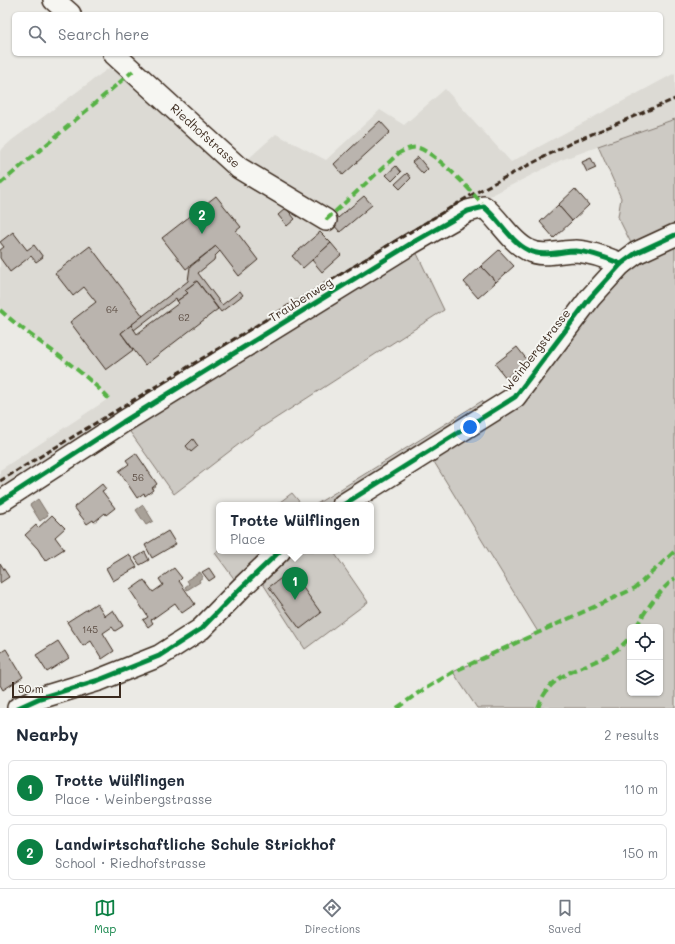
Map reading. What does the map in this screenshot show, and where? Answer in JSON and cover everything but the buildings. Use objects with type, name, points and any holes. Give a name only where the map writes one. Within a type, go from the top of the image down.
[{"type":"street","points":[[54,0],[68,12]]},
{"type":"street","name":"Riedhofstrasse","points":[[116,56],[239,168],[326,220]]},
{"type":"street","name":"Traubenweg","points":[[0,502],[130,418],[412,243],[468,211],[484,207],[495,216],[514,239],[526,250],[538,254],[577,251],[621,264]]},
{"type":"street","name":"Weinbergstrasse","points":[[348,502],[515,397],[590,298],[621,264],[636,253],[675,235]]},
{"type":"street","points":[[18,708],[40,698],[99,680],[159,656],[201,629],[277,554]]},
{"type":"shaded area","points":[[113,65],[239,167],[276,134],[326,160],[380,110],[404,125],[445,89],[511,162],[675,73],[675,119],[561,160],[486,198],[0,502],[0,470],[108,399],[97,386],[0,310],[0,151],[12,140]]},
{"type":"shaded area","points":[[675,119],[675,708],[477,708],[453,672],[538,632],[428,452],[348,502],[320,502],[482,401],[489,413],[636,253],[618,217],[621,198],[598,146]]},
{"type":"shaded area","points":[[412,243],[444,310],[256,431],[174,494],[123,422]]},
{"type":"shaded area","points":[[292,493],[300,502],[280,502]]},
{"type":"shaded area","points":[[38,499],[48,515],[40,521],[30,505]]},
{"type":"shaded area","points":[[143,505],[153,521],[146,525],[136,510]]},
{"type":"shaded area","points":[[215,553],[335,554],[368,602],[305,649],[256,573],[241,588]]},
{"type":"shaded area","points":[[200,572],[203,577],[199,580],[200,582],[187,590],[185,587],[189,584],[187,580]]},
{"type":"railway","points":[[0,481],[473,194],[573,142],[675,99]]},
{"type":"marked path","points":[[0,184],[133,71]]},
{"type":"marked path","points":[[326,220],[399,153],[414,148],[419,148],[427,152],[445,166],[463,183],[484,207]]},
{"type":"marked path","points":[[0,310],[97,386],[109,399]]},
{"type":"marked path","points":[[397,708],[418,693],[453,672],[635,588],[675,551]]},
{"type":"marked path","points":[[638,624],[653,601],[675,578]]},
{"type":"marked path","points":[[538,708],[545,693],[555,682],[566,674],[606,657],[627,640]]},
{"type":"cycle path","points":[[0,502],[123,422],[412,243],[468,211],[484,207],[510,236],[522,246],[533,252],[545,254],[576,251],[599,256],[621,264]]},
{"type":"cycle path","points":[[348,502],[515,397],[590,298],[621,264],[636,253],[675,235]]},
{"type":"cycle path","points":[[18,708],[40,698],[99,680],[159,656],[201,629],[277,554]]},
{"type":"place","name":"Landwirtschaftliche Schule Strickhof","points":[[202,234]]},
{"type":"place","name":"Trotte Wülflingen","points":[[295,600]]}]
